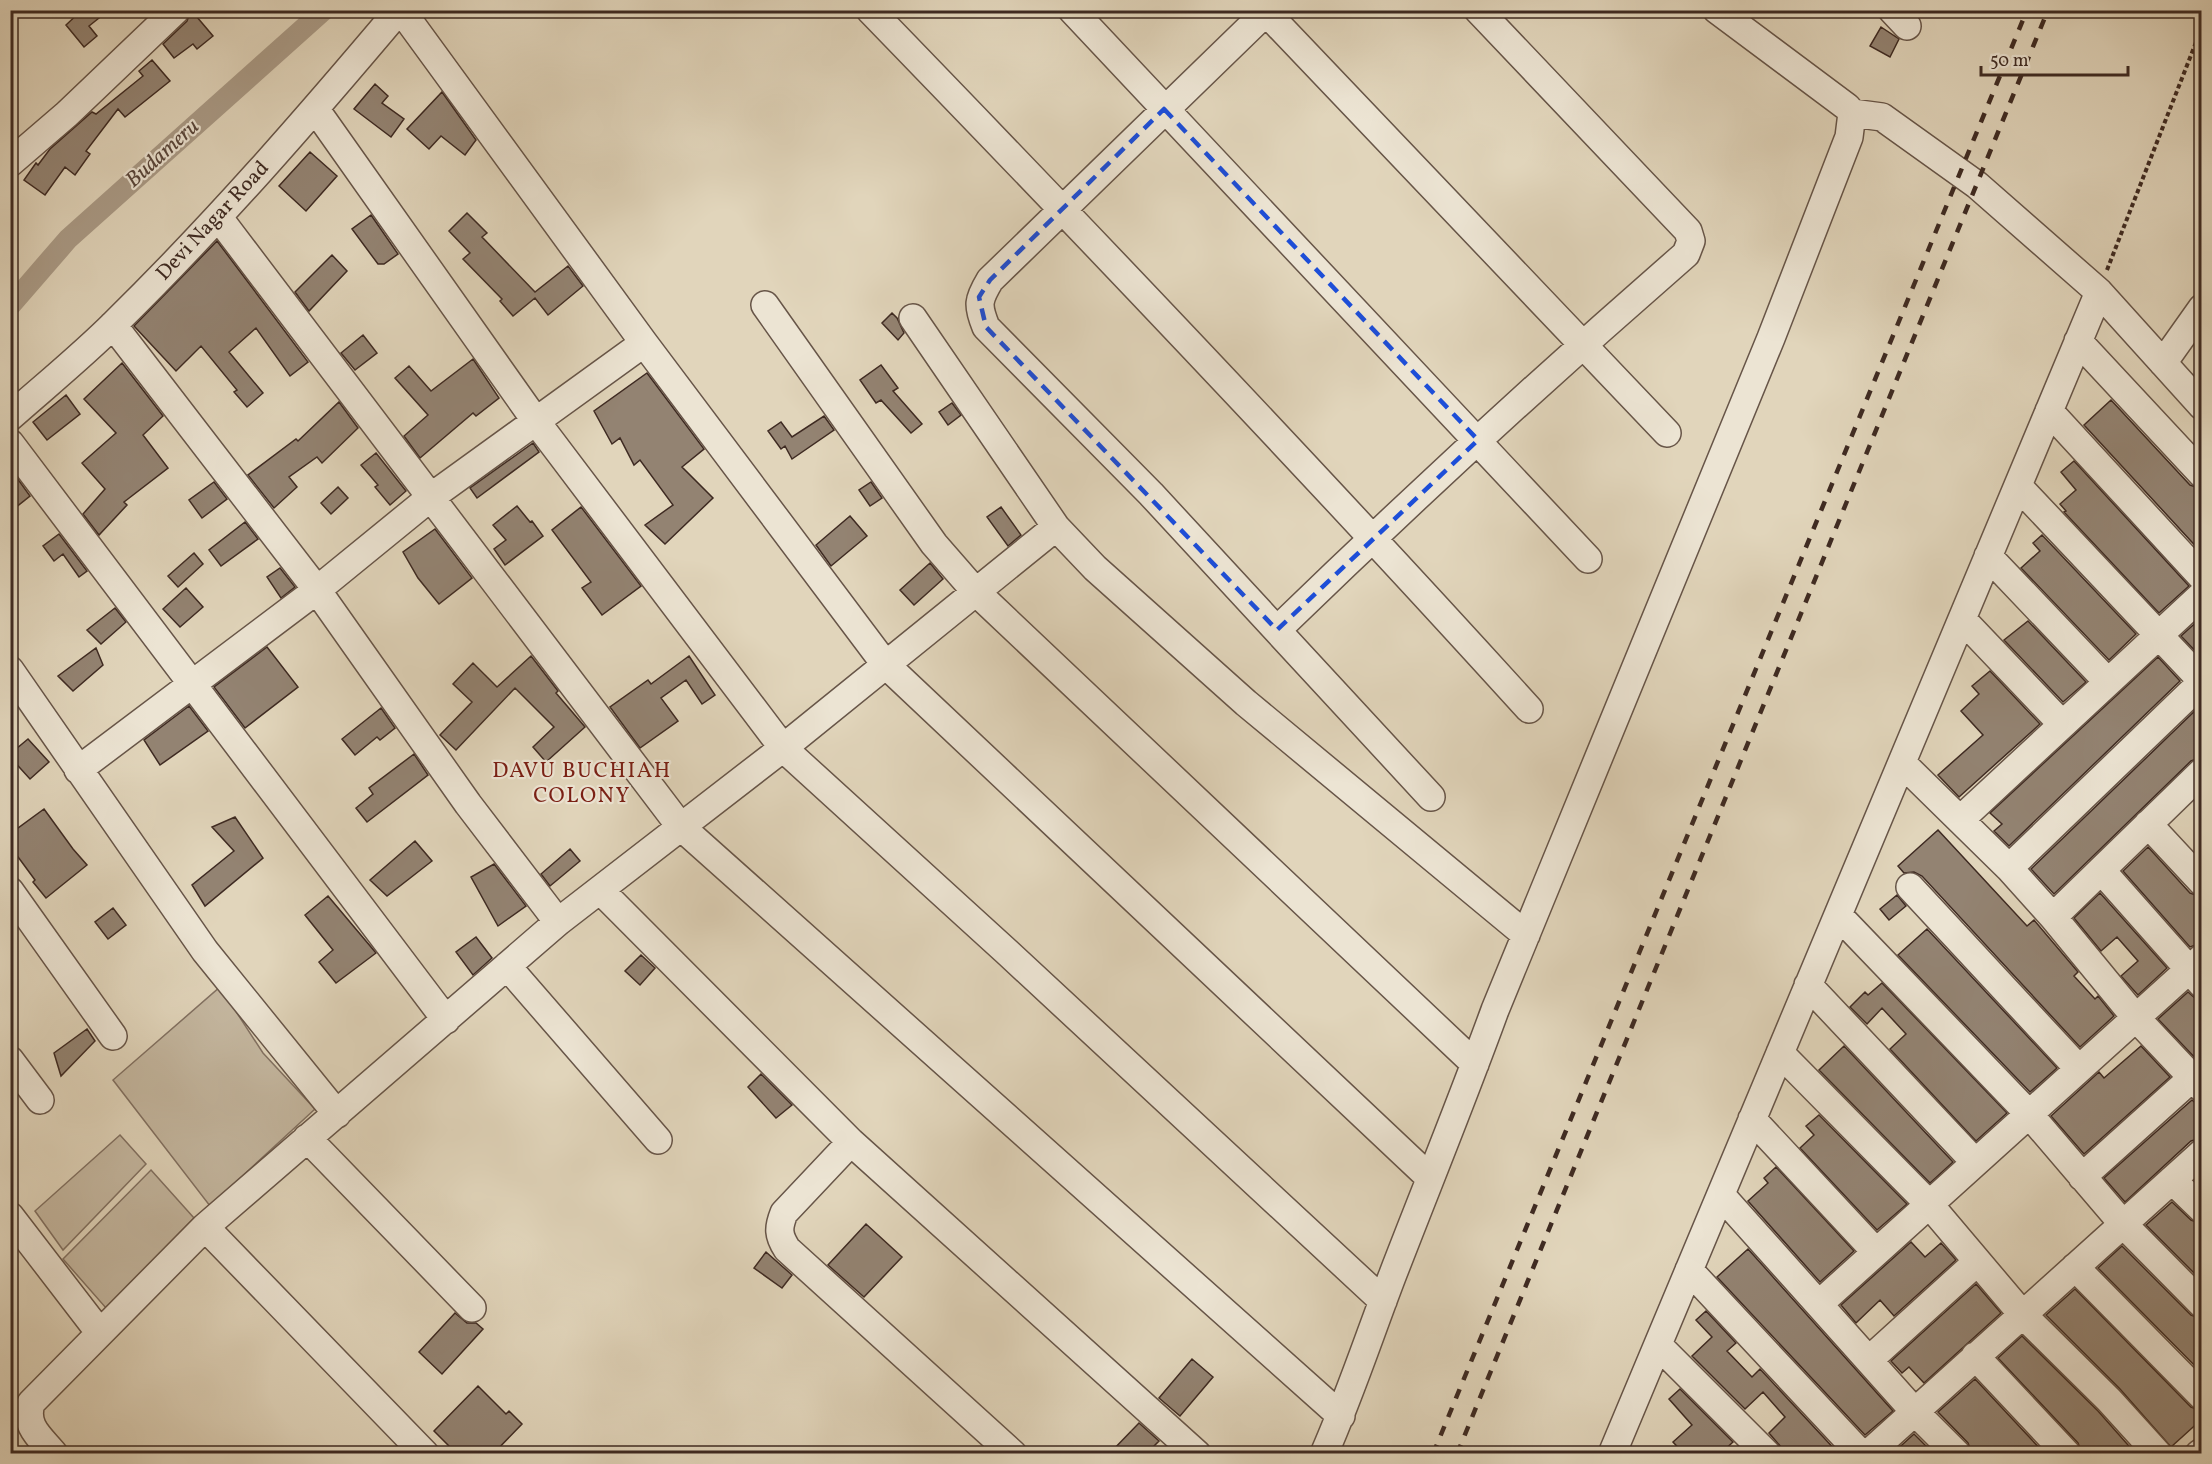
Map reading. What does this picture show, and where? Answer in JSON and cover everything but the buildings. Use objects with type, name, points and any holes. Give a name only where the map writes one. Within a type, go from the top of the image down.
[{"type":"street","points":[[10,163],[68,114],[176,10]]},
{"type":"street","points":[[400,10],[644,343],[885,664],[1430,1178]]},
{"type":"street","name":"Devi Nagar Road","points":[[10,417],[114,325],[219,218],[400,10]]},
{"type":"street","points":[[870,10],[1062,208],[1373,537],[1529,709]]},
{"type":"street","points":[[1072,10],[1588,559]]},
{"type":"street","points":[[1277,630],[1373,537],[1582,344],[1686,254],[1691,241],[1688,231],[1478,10]]},
{"type":"street","points":[[1718,10],[1847,107],[1882,117],[1969,179],[2099,292],[2202,406]]},
{"type":"street","points":[[1431,797],[1151,494],[987,327],[980,312],[980,297],[990,280],[1266,11],[1667,433]]},
{"type":"street","points":[[1324,1454],[1341,1416],[1430,1178],[1526,935],[1771,338],[1850,137],[1847,107]]},
{"type":"street","points":[[315,110],[535,420],[783,748],[999,944],[1383,1301]]},
{"type":"street","points":[[219,218],[680,826],[1341,1416]]},
{"type":"street","points":[[1612,1454],[2099,292]]},
{"type":"street","points":[[765,305],[934,544],[975,591],[1475,1064]]},
{"type":"street","points":[[2163,363],[2202,308]]},
{"type":"street","points":[[913,318],[1056,527],[1095,567],[1246,703],[1526,935]]},
{"type":"street","points":[[114,325],[317,590],[468,804],[558,922]]},
{"type":"street","points":[[2078,341],[2202,474]]},
{"type":"street","points":[[78,770],[317,590],[431,497],[644,343]]},
{"type":"street","points":[[2049,411],[2202,577]]},
{"type":"street","points":[[10,443],[446,1020]]},
{"type":"street","points":[[2009,868],[2202,682],[2018,486]]},
{"type":"street","points":[[54,1454],[32,1427],[27,1415],[31,1403],[205,1227],[558,922],[783,748],[1056,527]]},
{"type":"street","points":[[1988,556],[2108,682]]},
{"type":"street","points":[[1961,819],[2202,595]]},
{"type":"street","points":[[1962,619],[2062,724]]},
{"type":"street","points":[[10,670],[205,951],[337,1114]]},
{"type":"street","points":[[1902,763],[2009,868],[2053,917],[2136,1018],[2197,1083],[2082,1177]]},
{"type":"street","points":[[2053,917],[2202,772]]},
{"type":"street","points":[[2148,824],[2202,882]]},
{"type":"street","points":[[1819,1304],[2136,1018],[2197,971],[2101,870]]},
{"type":"street","points":[[1910,887],[2079,1069]]},
{"type":"street","points":[[600,890],[851,1142],[1197,1454]]},
{"type":"street","points":[[10,891],[113,1036]]},
{"type":"street","points":[[1838,915],[2029,1114],[2123,1224],[2202,1304]]},
{"type":"street","points":[[507,966],[658,1140]]},
{"type":"street","points":[[1808,986],[1975,1162]]},
{"type":"street","points":[[1780,1053],[1929,1204],[2022,1314],[2109,1400],[2158,1454]]},
{"type":"street","points":[[10,1059],[40,1100]]},
{"type":"street","points":[[1752,1119],[1876,1252]]},
{"type":"street","points":[[307,1138],[472,1308]]},
{"type":"street","points":[[851,1142],[784,1213],[778,1236],[787,1249],[1013,1454]]},
{"type":"street","points":[[1868,1454],[2202,1153]]},
{"type":"street","points":[[2172,1180],[2202,1209]]},
{"type":"street","points":[[1721,1195],[1914,1411],[1957,1454]]},
{"type":"street","points":[[10,1216],[100,1333]]},
{"type":"street","points":[[205,1227],[425,1454]]},
{"type":"street","points":[[1869,1360],[1977,1262]]},
{"type":"street","points":[[2075,1267],[2202,1396]]},
{"type":"street","points":[[1689,1270],[1861,1454]]},
{"type":"street","points":[[1658,1345],[1751,1448]]},
{"type":"street","points":[[1975,1356],[2067,1454]]},
{"type":"path","points":[[2099,292],[2202,27]]},
{"type":"highlighted area","points":[[1164,109],[1478,440],[1277,630],[986,327],[979,297],[990,280]]},
{"type":"shaded area","points":[[220,987],[263,1053],[315,1109],[210,1206],[113,1080]]},
{"type":"shaded area","points":[[120,1135],[146,1164],[63,1250],[35,1211]]},
{"type":"shaded area","points":[[151,1170],[194,1218],[106,1308],[63,1259]]},
{"type":"waterway","name":"Budameru","points":[[10,306],[68,239],[324,10]]},
{"type":"railway","points":[[1433,1454],[2027,10]]},
{"type":"railway","points":[[1457,1454],[2048,10]]},
{"type":"district","name":"DAVU BUCHIAH COLONY","points":[[582,784]]}]
